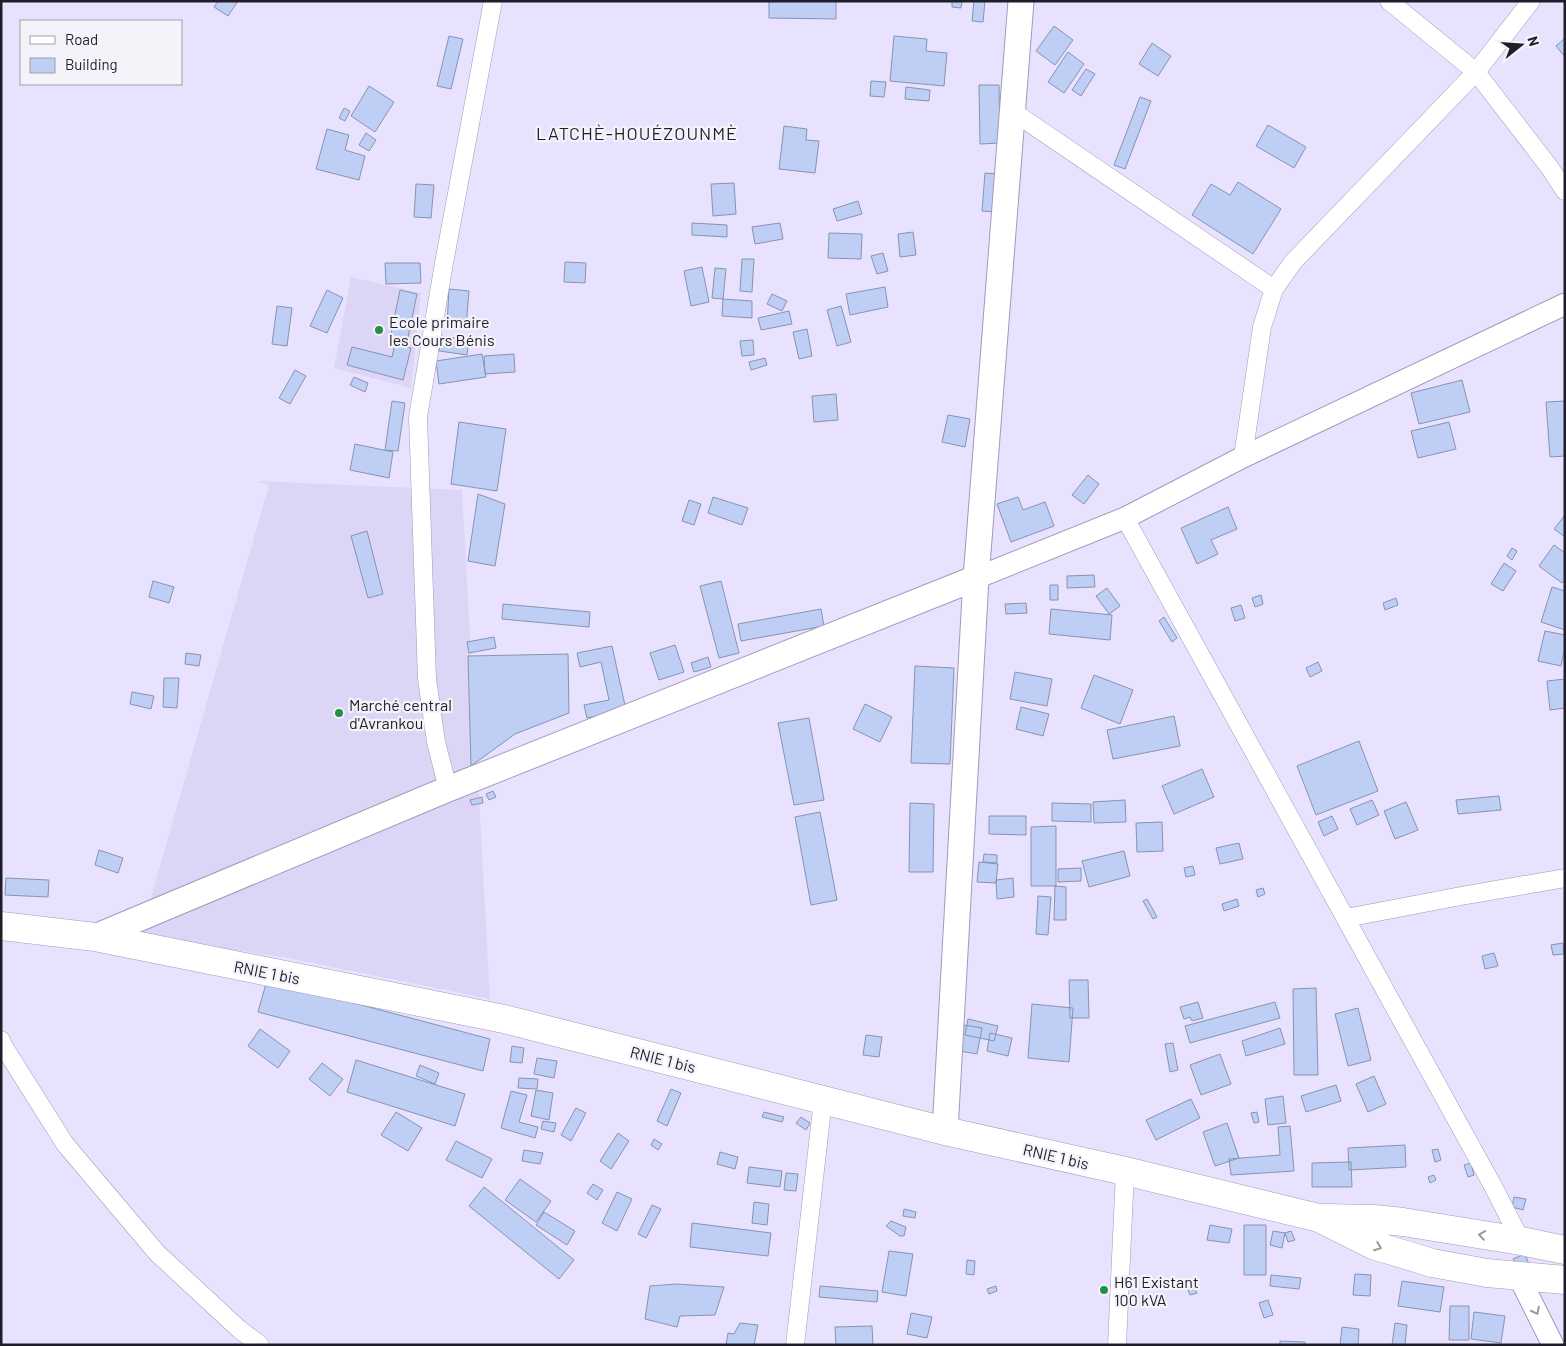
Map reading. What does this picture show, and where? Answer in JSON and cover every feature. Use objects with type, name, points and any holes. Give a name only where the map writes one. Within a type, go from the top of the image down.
[{"type":"main road","points":[[945,1131],[976,578],[1021,1]]},
{"type":"main road","points":[[95,937],[448,789],[976,578]]},
{"type":"main road","name":"RNIE 1 bis","points":[[1,926],[95,937],[504,1019],[945,1131],[1125,1171],[1319,1218]]},
{"type":"main road","points":[[1319,1218],[1374,1219],[1521,1241],[1565,1250]]},
{"type":"main road","points":[[1319,1218],[1373,1245],[1402,1255],[1487,1274],[1564,1283]]},
{"type":"street","points":[[448,789],[436,742],[427,679],[418,417],[444,263],[493,1]]},
{"type":"street","points":[[1388,1],[1476,72],[1550,168],[1565,191]]},
{"type":"street","points":[[1243,457],[1262,327],[1274,288],[1293,262],[1476,72],[1531,1]]},
{"type":"street","points":[[1012,111],[1274,288]]},
{"type":"street","points":[[976,578],[1125,518],[1243,457],[1565,304]]},
{"type":"street","points":[[1125,518],[1494,1188],[1521,1241]]},
{"type":"street","points":[[1346,918],[1565,878]]},
{"type":"street","points":[[1,1040],[65,1144],[158,1253],[239,1329],[260,1345]]},
{"type":"street","points":[[795,1345],[823,1100]]},
{"type":"street","points":[[1117,1345],[1125,1171]]},
{"type":"street","points":[[1519,1277],[1553,1345]]},
{"type":"shaded area","name":"Ecole primaire les Cours Bénis","points":[[351,277],[421,293],[411,388],[334,368]]},
{"type":"shaded area","name":"Marché central d'Avrankou","points":[[257,481],[462,490],[490,999],[288,958],[140,936],[269,485]]},
{"type":"building","points":[[218,1],[238,1],[228,16],[214,7]]},
{"type":"building","points":[[769,1],[836,1],[836,19],[769,18]]},
{"type":"building","points":[[952,1],[962,1],[961,8],[952,7]]},
{"type":"building","points":[[974,1],[985,1],[983,22],[972,21]]},
{"type":"building","points":[[1054,26],[1073,40],[1055,65],[1036,51]]},
{"type":"building","points":[[449,36],[463,39],[451,89],[437,86]]},
{"type":"building","points":[[894,36],[927,39],[926,51],[947,53],[944,86],[890,81]]},
{"type":"building","points":[[1565,38],[1565,57],[1556,46]]},
{"type":"building","points":[[1152,43],[1171,56],[1158,76],[1139,64]]},
{"type":"building","points":[[1068,52],[1084,64],[1064,93],[1048,82]]},
{"type":"building","points":[[1086,69],[1095,74],[1081,96],[1072,90]]},
{"type":"building","points":[[871,81],[886,82],[884,97],[870,96]]},
{"type":"building","points":[[979,85],[999,85],[1000,143],[980,144]]},
{"type":"building","points":[[369,86],[394,102],[375,132],[351,116]]},
{"type":"building","points":[[906,87],[930,90],[929,101],[905,99]]},
{"type":"building","points":[[1140,97],[1151,101],[1125,169],[1114,165]]},
{"type":"building","points":[[344,108],[350,111],[345,121],[339,118]]},
{"type":"building","points":[[1268,125],[1306,147],[1294,168],[1256,146]]},
{"type":"building","points":[[784,126],[807,129],[806,140],[819,141],[815,173],[779,169]]},
{"type":"building","points":[[327,129],[349,135],[345,150],[365,156],[359,180],[316,169]]},
{"type":"building","points":[[366,133],[376,140],[369,151],[359,145]]},
{"type":"building","points":[[985,173],[997,174],[994,212],[982,211]]},
{"type":"building","points":[[1238,182],[1281,209],[1253,254],[1192,215],[1211,184],[1230,195]]},
{"type":"building","points":[[734,183],[736,214],[713,216],[711,184]]},
{"type":"building","points":[[416,184],[434,185],[431,218],[414,217]]},
{"type":"building","points":[[858,201],[862,214],[837,221],[833,209]]},
{"type":"building","points":[[692,223],[727,225],[727,237],[692,235]]},
{"type":"building","points":[[780,223],[783,239],[755,244],[752,227]]},
{"type":"building","points":[[913,232],[916,255],[900,257],[898,234]]},
{"type":"building","points":[[829,233],[862,234],[861,259],[828,258]]},
{"type":"building","points":[[883,253],[888,271],[877,274],[871,256]]},
{"type":"building","points":[[742,259],[754,259],[752,292],[740,291]]},
{"type":"building","points":[[565,262],[586,263],[585,283],[564,282]]},
{"type":"building","points":[[385,263],[420,263],[421,283],[386,284]]},
{"type":"building","points":[[702,267],[709,302],[691,306],[684,271]]},
{"type":"building","points":[[715,268],[726,269],[723,299],[712,298]]},
{"type":"building","points":[[885,287],[888,307],[850,315],[846,294]]},
{"type":"building","points":[[449,289],[469,291],[466,327],[447,325]]},
{"type":"building","points":[[327,290],[343,298],[327,333],[310,326]]},
{"type":"building","points":[[400,290],[417,294],[407,342],[390,339]]},
{"type":"building","points":[[772,294],[787,301],[782,311],[767,304]]},
{"type":"building","points":[[723,299],[752,301],[752,318],[722,316]]},
{"type":"building","points":[[277,306],[292,308],[287,346],[272,344]]},
{"type":"building","points":[[841,306],[851,342],[837,346],[827,310]]},
{"type":"building","points":[[789,311],[792,324],[761,330],[758,318]]},
{"type":"building","points":[[807,329],[812,356],[799,359],[793,332]]},
{"type":"building","points":[[441,336],[469,340],[467,355],[439,351]]},
{"type":"building","points":[[753,340],[754,355],[742,356],[740,341]]},
{"type":"building","points":[[395,344],[411,348],[403,380],[347,365],[352,347],[392,357]]},
{"type":"building","points":[[482,354],[486,377],[439,384],[436,361]]},
{"type":"building","points":[[514,354],[515,372],[485,374],[484,356]]},
{"type":"building","points":[[765,358],[767,365],[751,370],[749,362]]},
{"type":"building","points":[[295,370],[306,376],[290,404],[279,398]]},
{"type":"building","points":[[354,377],[368,383],[365,392],[350,385]]},
{"type":"building","points":[[1462,380],[1470,412],[1419,424],[1411,393]]},
{"type":"building","points":[[836,394],[838,420],[814,422],[812,396]]},
{"type":"building","points":[[392,401],[405,403],[398,451],[385,450]]},
{"type":"building","points":[[1565,401],[1565,456],[1550,457],[1546,402]]},
{"type":"building","points":[[948,415],[970,419],[965,447],[942,442]]},
{"type":"building","points":[[459,422],[506,429],[497,491],[451,484]]},
{"type":"building","points":[[1449,422],[1456,449],[1418,458],[1411,431]]},
{"type":"building","points":[[355,444],[393,452],[389,478],[350,470]]},
{"type":"building","points":[[1088,475],[1099,484],[1084,504],[1072,495]]},
{"type":"building","points":[[478,494],[505,504],[495,566],[468,561]]},
{"type":"building","points":[[713,497],[748,508],[742,525],[708,513]]},
{"type":"building","points":[[1018,497],[1023,510],[1045,502],[1054,526],[1011,542],[997,504]]},
{"type":"building","points":[[689,500],[701,504],[694,525],[682,521]]},
{"type":"building","points":[[1228,507],[1237,529],[1211,540],[1218,554],[1197,564],[1181,528]]},
{"type":"building","points":[[1565,515],[1565,537],[1554,529]]},
{"type":"building","points":[[367,531],[383,594],[368,598],[351,536]]},
{"type":"building","points":[[1554,545],[1565,553],[1565,580],[1562,583],[1539,566]]},
{"type":"building","points":[[1512,548],[1517,551],[1512,560],[1507,556]]},
{"type":"building","points":[[1504,563],[1516,571],[1503,591],[1491,584]]},
{"type":"building","points":[[1094,575],[1095,587],[1067,588],[1067,576]]},
{"type":"building","points":[[153,581],[174,587],[169,603],[149,597]]},
{"type":"building","points":[[721,581],[739,653],[719,658],[700,586]]},
{"type":"building","points":[[1050,585],[1058,585],[1058,600],[1050,600]]},
{"type":"building","points":[[1552,587],[1565,591],[1565,630],[1541,622]]},
{"type":"building","points":[[1107,588],[1120,606],[1109,614],[1096,596]]},
{"type":"building","points":[[1261,595],[1263,604],[1255,607],[1252,598]]},
{"type":"building","points":[[1396,598],[1398,605],[1385,610],[1383,603]]},
{"type":"building","points":[[1026,603],[1027,613],[1006,614],[1005,604]]},
{"type":"building","points":[[503,604],[590,612],[589,627],[502,619]]},
{"type":"building","points":[[1241,605],[1245,618],[1235,621],[1231,608]]},
{"type":"building","points":[[821,609],[824,626],[741,641],[738,624]]},
{"type":"building","points":[[1051,609],[1112,615],[1110,640],[1049,634]]},
{"type":"building","points":[[1164,617],[1177,638],[1172,642],[1159,621]]},
{"type":"building","points":[[1545,631],[1565,635],[1565,647],[1561,666],[1538,661]]},
{"type":"building","points":[[494,637],[496,648],[469,653],[467,642]]},
{"type":"building","points":[[675,645],[684,672],[659,680],[650,653]]},
{"type":"building","points":[[612,646],[626,710],[587,718],[584,705],[609,700],[601,662],[580,667],[577,653]]},
{"type":"building","points":[[186,653],[201,655],[199,666],[185,664]]},
{"type":"building","points":[[568,654],[569,713],[515,734],[471,766],[468,656]]},
{"type":"building","points":[[708,657],[711,667],[694,672],[691,663]]},
{"type":"building","points":[[1318,662],[1322,671],[1310,677],[1306,668]]},
{"type":"building","points":[[915,666],[954,668],[950,764],[911,763]]},
{"type":"building","points":[[1015,672],[1052,679],[1047,706],[1010,699]]},
{"type":"building","points":[[1094,675],[1133,690],[1120,724],[1081,708]]},
{"type":"building","points":[[164,678],[179,678],[177,708],[163,707]]},
{"type":"building","points":[[1565,679],[1565,708],[1550,710],[1547,681]]},
{"type":"building","points":[[132,692],[154,696],[151,709],[130,704]]},
{"type":"building","points":[[865,704],[892,717],[880,742],[853,729]]},
{"type":"building","points":[[1021,707],[1049,714],[1043,736],[1016,729]]},
{"type":"building","points":[[1174,716],[1180,746],[1113,759],[1107,730]]},
{"type":"building","points":[[809,718],[824,800],[794,805],[778,723]]},
{"type":"building","points":[[1359,741],[1378,791],[1316,815],[1297,766]]},
{"type":"building","points":[[1202,769],[1214,797],[1174,814],[1162,786]]},
{"type":"building","points":[[493,791],[496,797],[489,800],[486,794]]},
{"type":"building","points":[[1499,796],[1501,810],[1458,814],[1456,800]]},
{"type":"building","points":[[482,797],[483,803],[472,805],[470,800]]},
{"type":"building","points":[[1125,800],[1126,822],[1094,823],[1093,802]]},
{"type":"building","points":[[1372,800],[1379,815],[1357,825],[1350,809]]},
{"type":"building","points":[[1406,802],[1418,830],[1395,839],[1384,811]]},
{"type":"building","points":[[910,803],[934,804],[933,872],[909,872]]},
{"type":"building","points":[[1052,803],[1091,804],[1091,822],[1052,821]]},
{"type":"building","points":[[820,812],[837,900],[811,905],[795,817]]},
{"type":"building","points":[[989,816],[1026,816],[1026,835],[989,834]]},
{"type":"building","points":[[1332,816],[1338,829],[1324,836],[1318,822]]},
{"type":"building","points":[[1162,822],[1163,851],[1137,852],[1136,823]]},
{"type":"building","points":[[1056,826],[1056,886],[1031,886],[1031,827]]},
{"type":"building","points":[[1239,843],[1243,859],[1220,864],[1216,848]]},
{"type":"building","points":[[99,850],[123,858],[118,873],[95,865]]},
{"type":"building","points":[[1124,851],[1130,876],[1089,887],[1082,861]]},
{"type":"building","points":[[984,854],[997,855],[997,863],[983,862]]},
{"type":"building","points":[[979,862],[998,864],[996,883],[977,882]]},
{"type":"building","points":[[1193,866],[1195,875],[1186,877],[1184,868]]},
{"type":"building","points":[[1081,868],[1081,881],[1058,882],[1058,869]]},
{"type":"building","points":[[6,878],[49,880],[48,897],[5,895]]},
{"type":"building","points":[[1013,878],[1014,897],[997,899],[996,880]]},
{"type":"building","points":[[1055,886],[1066,887],[1066,920],[1054,920]]},
{"type":"building","points":[[1263,888],[1265,894],[1258,897],[1256,890]]},
{"type":"building","points":[[1038,896],[1051,897],[1048,935],[1036,934]]},
{"type":"building","points":[[1147,899],[1157,917],[1153,919],[1143,901]]},
{"type":"building","points":[[1237,899],[1239,906],[1224,911],[1222,904]]},
{"type":"building","points":[[1563,943],[1564,954],[1553,955],[1551,945]]},
{"type":"building","points":[[1494,953],[1498,966],[1485,969],[1482,956]]},
{"type":"building","points":[[267,980],[490,1039],[483,1071],[258,1012]]},
{"type":"building","points":[[1069,980],[1088,980],[1089,1018],[1070,1018]]},
{"type":"building","points":[[1316,988],[1318,1075],[1294,1075],[1293,989]]},
{"type":"building","points":[[1198,1002],[1203,1018],[1192,1021],[1190,1017],[1184,1019],[1180,1007]]},
{"type":"building","points":[[1275,1002],[1280,1018],[1190,1043],[1185,1026]]},
{"type":"building","points":[[1032,1004],[1073,1008],[1069,1062],[1028,1058]]},
{"type":"building","points":[[1358,1008],[1371,1060],[1348,1066],[1335,1014]]},
{"type":"building","points":[[968,1019],[998,1026],[994,1041],[965,1035]]},
{"type":"building","points":[[964,1025],[982,1028],[977,1054],[959,1051]]},
{"type":"building","points":[[1280,1028],[1285,1044],[1246,1056],[1242,1041]]},
{"type":"building","points":[[260,1029],[290,1051],[278,1068],[248,1046]]},
{"type":"building","points":[[990,1033],[1012,1038],[1008,1056],[987,1051]]},
{"type":"building","points":[[866,1035],[882,1037],[879,1057],[863,1055]]},
{"type":"building","points":[[1173,1043],[1178,1070],[1170,1072],[1165,1044]]},
{"type":"building","points":[[512,1046],[524,1048],[522,1063],[510,1062]]},
{"type":"building","points":[[1220,1054],[1231,1084],[1201,1095],[1190,1065]]},
{"type":"building","points":[[537,1058],[557,1061],[554,1078],[534,1074]]},
{"type":"building","points":[[356,1060],[465,1094],[455,1126],[347,1092]]},
{"type":"building","points":[[322,1063],[343,1079],[330,1096],[309,1079]]},
{"type":"building","points":[[420,1065],[439,1073],[435,1084],[416,1076]]},
{"type":"building","points":[[1374,1076],[1386,1104],[1368,1112],[1356,1084]]},
{"type":"building","points":[[519,1078],[538,1079],[537,1089],[518,1088]]},
{"type":"building","points":[[1336,1085],[1341,1101],[1306,1112],[1301,1096]]},
{"type":"building","points":[[671,1089],[681,1093],[667,1126],[657,1121]]},
{"type":"building","points":[[536,1090],[553,1093],[549,1120],[531,1116]]},
{"type":"building","points":[[511,1091],[527,1095],[519,1122],[538,1127],[535,1138],[501,1128]]},
{"type":"building","points":[[1283,1096],[1286,1123],[1268,1125],[1265,1099]]},
{"type":"building","points":[[1191,1099],[1200,1118],[1156,1140],[1146,1120]]},
{"type":"building","points":[[576,1108],[586,1113],[571,1141],[561,1135]]},
{"type":"building","points":[[396,1112],[422,1128],[408,1151],[381,1135]]},
{"type":"building","points":[[764,1112],[784,1117],[782,1122],[762,1117]]},
{"type":"building","points":[[1257,1112],[1259,1122],[1254,1123],[1251,1113]]},
{"type":"building","points":[[801,1117],[810,1123],[806,1130],[796,1123]]},
{"type":"building","points":[[543,1121],[556,1123],[554,1132],[541,1129]]},
{"type":"building","points":[[1227,1123],[1239,1158],[1215,1166],[1203,1132]]},
{"type":"building","points":[[1290,1126],[1294,1171],[1231,1175],[1229,1159],[1280,1155],[1278,1127]]},
{"type":"building","points":[[618,1133],[629,1141],[611,1169],[600,1161]]},
{"type":"building","points":[[654,1139],[662,1144],[658,1150],[651,1145]]},
{"type":"building","points":[[456,1141],[492,1159],[482,1178],[446,1160]]},
{"type":"building","points":[[1405,1145],[1406,1167],[1349,1170],[1348,1148]]},
{"type":"building","points":[[1438,1149],[1441,1160],[1435,1162],[1432,1150]]},
{"type":"building","points":[[524,1150],[543,1153],[540,1164],[522,1161]]},
{"type":"building","points":[[720,1152],[738,1157],[735,1169],[717,1164]]},
{"type":"building","points":[[1351,1162],[1352,1187],[1312,1187],[1312,1163]]},
{"type":"building","points":[[1471,1163],[1474,1175],[1468,1177],[1464,1165]]},
{"type":"building","points":[[749,1167],[782,1171],[780,1187],[747,1183]]},
{"type":"building","points":[[786,1173],[798,1174],[796,1191],[784,1190]]},
{"type":"building","points":[[1434,1175],[1436,1180],[1430,1183],[1428,1177]]},
{"type":"building","points":[[520,1179],[551,1201],[536,1222],[505,1200]]},
{"type":"building","points":[[593,1184],[603,1190],[597,1200],[587,1193]]},
{"type":"building","points":[[484,1187],[574,1260],[559,1279],[469,1206]]},
{"type":"building","points":[[617,1192],[632,1199],[617,1231],[602,1223]]},
{"type":"building","points":[[1514,1197],[1526,1199],[1523,1210],[1512,1207]]},
{"type":"building","points":[[754,1202],[769,1204],[767,1225],[752,1223]]},
{"type":"building","points":[[652,1205],[661,1209],[646,1238],[638,1234]]},
{"type":"building","points":[[904,1209],[916,1212],[915,1218],[903,1216]]},
{"type":"building","points":[[544,1212],[575,1231],[567,1245],[536,1225]]},
{"type":"building","points":[[891,1221],[906,1227],[904,1236],[900,1236],[886,1226]]},
{"type":"building","points":[[692,1223],[771,1233],[768,1256],[690,1247]]},
{"type":"building","points":[[1210,1225],[1232,1229],[1229,1243],[1207,1240]]},
{"type":"building","points":[[1244,1225],[1266,1225],[1266,1275],[1244,1275]]},
{"type":"building","points":[[1273,1231],[1285,1233],[1282,1248],[1270,1245]]},
{"type":"building","points":[[1291,1231],[1295,1240],[1288,1242],[1285,1233]]},
{"type":"building","points":[[889,1251],[913,1254],[906,1296],[882,1292]]},
{"type":"building","points":[[1525,1254],[1529,1264],[1518,1268],[1513,1259]]},
{"type":"building","points":[[967,1260],[975,1261],[974,1275],[966,1274]]},
{"type":"building","points":[[1355,1274],[1371,1275],[1370,1296],[1353,1295]]},
{"type":"building","points":[[1271,1275],[1301,1278],[1299,1289],[1270,1286]]},
{"type":"building","points":[[1191,1279],[1197,1293],[1190,1295],[1185,1283]]},
{"type":"building","points":[[1402,1281],[1444,1287],[1440,1312],[1398,1306]]},
{"type":"building","points":[[676,1284],[724,1287],[715,1315],[680,1316],[677,1327],[645,1319],[650,1286]]},
{"type":"building","points":[[820,1286],[878,1291],[877,1302],[819,1297]]},
{"type":"building","points":[[996,1286],[997,1291],[989,1294],[987,1289]]},
{"type":"building","points":[[1268,1300],[1273,1315],[1264,1318],[1259,1303]]},
{"type":"building","points":[[1450,1306],[1469,1306],[1469,1340],[1449,1340]]},
{"type":"building","points":[[1474,1312],[1505,1316],[1501,1343],[1471,1339]]},
{"type":"building","points":[[911,1313],[932,1317],[927,1338],[907,1334]]},
{"type":"building","points":[[740,1323],[758,1325],[754,1345],[726,1345],[728,1333],[734,1334]]},
{"type":"building","points":[[1395,1323],[1407,1325],[1405,1345],[1392,1345]]},
{"type":"building","points":[[872,1326],[873,1345],[836,1345],[835,1327]]},
{"type":"building","points":[[1342,1327],[1359,1329],[1358,1345],[1340,1345]]},
{"type":"building","points":[[1280,1341],[1305,1342],[1305,1345],[1280,1345]]},
{"type":"place","name":"Ecole primaire les Cours Bénis","points":[[379,330]]},
{"type":"place","name":"Marché central d'Avrankou","points":[[339,713]]},
{"type":"place","name":"H61 Existant 100 kVA","points":[[1104,1290]]},
{"type":"district","name":"LATCHÈ-HOUÉZOUNMÈ","points":[[637,133]]}]
